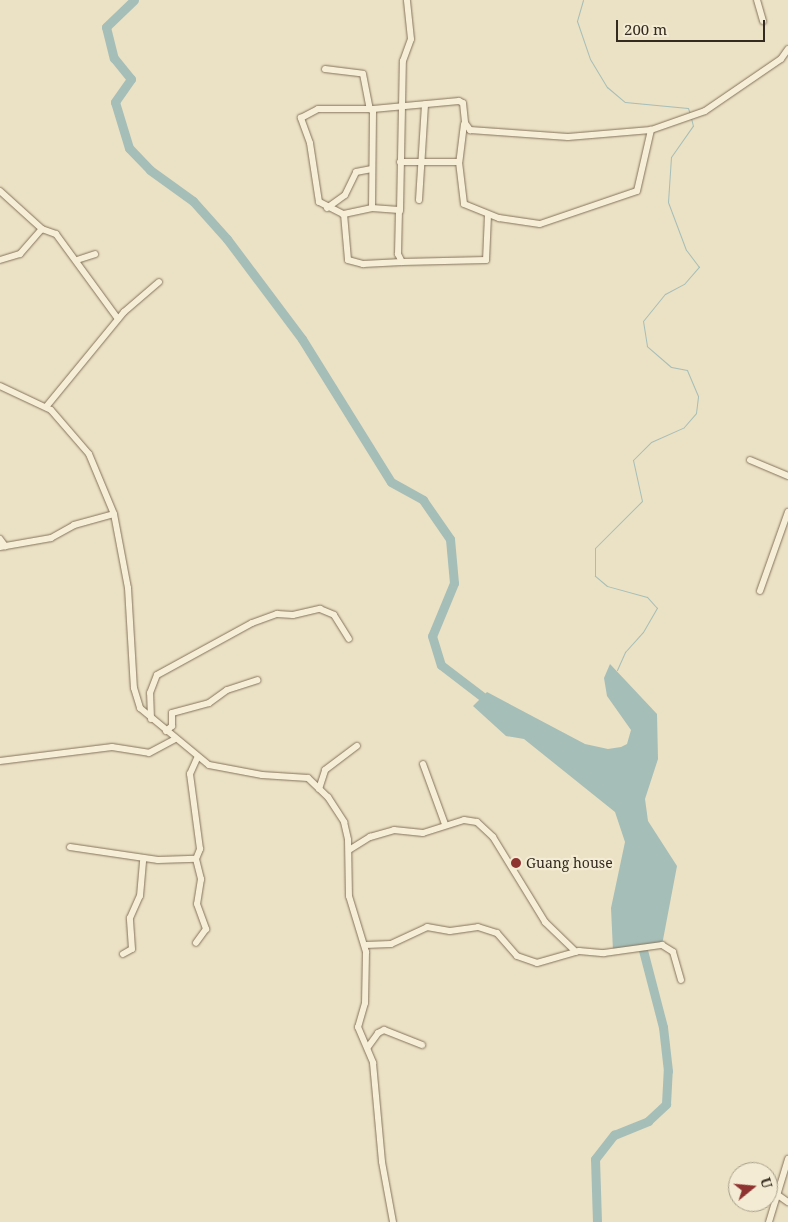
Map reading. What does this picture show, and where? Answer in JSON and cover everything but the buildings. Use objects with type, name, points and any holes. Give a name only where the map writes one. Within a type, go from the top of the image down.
[{"type":"street","points":[[402,262],[398,254],[401,107],[403,62],[411,39],[407,0]]},
{"type":"street","points":[[757,0],[763,20]]},
{"type":"street","points":[[465,123],[475,131],[558,136],[651,130],[705,111],[781,59],[788,49]]},
{"type":"street","points":[[325,69],[363,74],[372,109],[372,208]]},
{"type":"street","points":[[400,211],[372,208],[344,214],[327,208],[317,196],[310,143],[301,118],[310,110],[372,109],[461,102],[465,123],[459,162],[462,203],[488,215],[546,224],[635,193],[640,186],[651,130]]},
{"type":"street","points":[[419,200],[423,161],[425,104]]},
{"type":"street","points":[[400,162],[459,162]]},
{"type":"street","points":[[327,208],[345,195],[356,172],[372,168]]},
{"type":"street","points":[[0,192],[42,229],[61,238],[118,319]]},
{"type":"street","points":[[344,214],[348,260],[363,264],[486,260],[488,215]]},
{"type":"street","points":[[0,260],[20,254],[42,229]]},
{"type":"street","points":[[77,260],[95,254]]},
{"type":"street","points":[[46,408],[118,319],[160,282]]},
{"type":"street","points":[[0,386],[46,408],[86,449],[114,514],[128,588],[135,696],[151,719],[197,758],[221,770],[303,776],[319,788],[344,822],[349,850],[349,896],[365,945],[366,994],[358,1027],[368,1047],[393,1222]]},
{"type":"street","points":[[750,460],[788,476]]},
{"type":"street","points":[[760,591],[788,512]]},
{"type":"street","points":[[0,539],[2,546],[51,538],[74,525],[114,514]]},
{"type":"street","points":[[151,719],[150,694],[157,676],[252,623],[277,614],[293,615],[320,609],[334,614],[349,639]]},
{"type":"street","points":[[166,731],[172,726],[172,713],[209,703],[227,690],[257,680]]},
{"type":"street","points":[[0,761],[112,747],[149,753],[175,739]]},
{"type":"street","points":[[319,788],[325,770],[357,746]]},
{"type":"street","points":[[196,943],[206,929],[197,904],[201,879],[196,859],[200,849],[190,774],[197,758]]},
{"type":"street","points":[[423,764],[446,824]]},
{"type":"street","points":[[349,850],[380,834],[401,829],[423,833],[446,824],[471,820],[488,832],[544,921],[576,952]]},
{"type":"street","points":[[70,847],[143,858],[196,859]]},
{"type":"street","points":[[123,954],[132,949],[130,918],[140,896],[143,858]]},
{"type":"street","points":[[365,945],[391,944],[427,928],[450,931],[472,927],[497,933],[518,956],[537,963],[576,952],[613,951],[662,945],[673,952],[681,980]]},
{"type":"street","points":[[368,1047],[378,1033],[388,1030],[422,1046]]},
{"type":"street","points":[[778,1185],[788,1159]]},
{"type":"water","points":[[610,664],[657,714],[658,759],[645,799],[648,821],[677,866],[662,945],[613,951],[611,908],[625,842],[615,812],[524,739],[506,736],[473,706],[487,692],[585,744],[608,749],[621,747],[627,744],[631,730],[607,696],[604,678]]},
{"type":"waterway","points":[[134,0],[106,27],[114,58],[131,79],[115,102],[129,148],[150,170],[193,201],[227,239],[302,339],[391,482],[423,500],[450,539],[454,583],[432,636],[441,665],[492,704]]},
{"type":"waterway","points":[[583,0],[577,21],[590,59],[607,87],[625,102],[688,108],[690,114]]},
{"type":"waterway","points":[[617,670],[625,652],[643,632],[657,608],[647,597],[607,586],[595,576],[595,548],[642,501],[633,460],[651,442],[684,427],[696,413],[698,396],[687,370],[671,367],[647,346],[643,321],[665,294],[684,284],[699,267],[686,250],[668,202],[671,157],[693,126],[691,118]]},
{"type":"waterway","points":[[597,1222],[595,1159],[614,1135],[648,1121],[666,1104],[668,1071],[663,1027],[640,939]]},
{"type":"place","name":"Guang house","points":[[516,863]]}]
